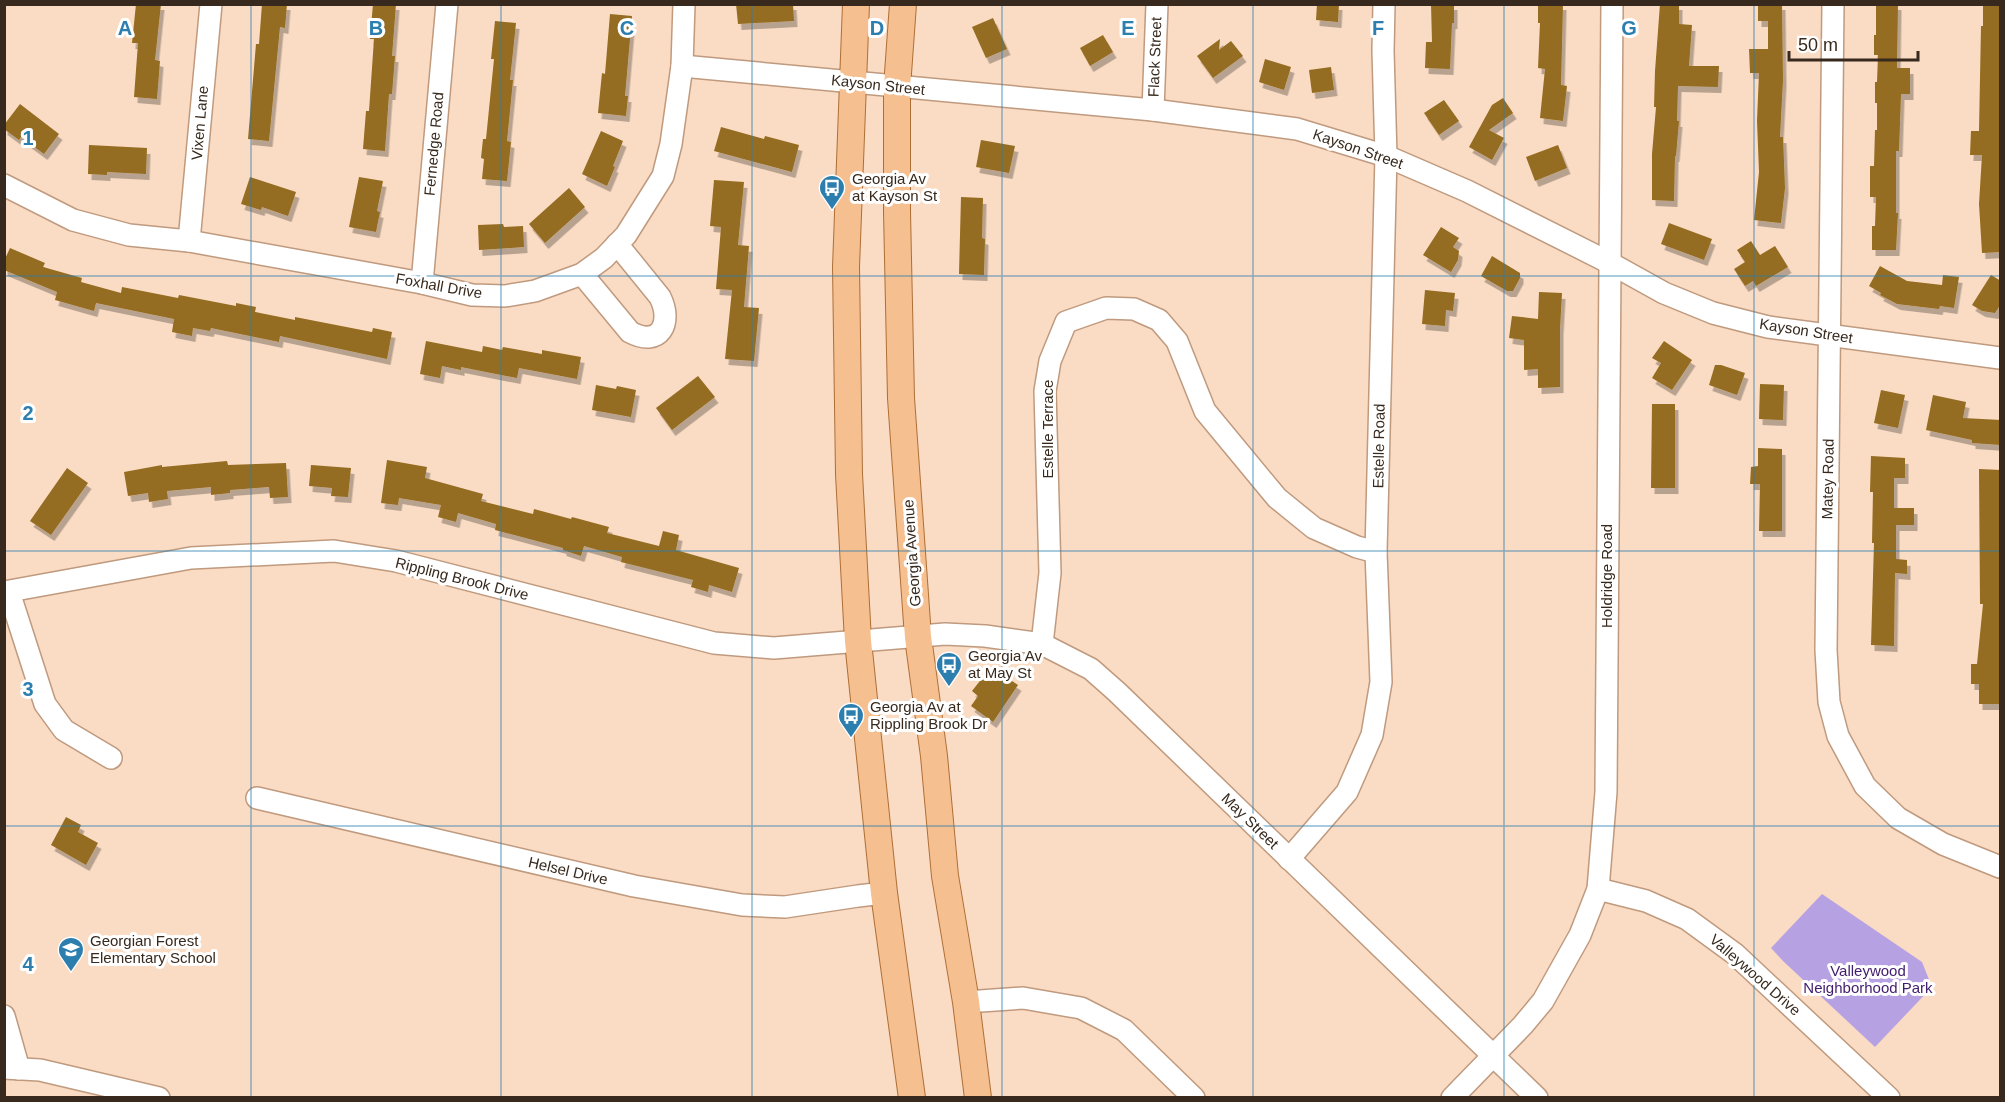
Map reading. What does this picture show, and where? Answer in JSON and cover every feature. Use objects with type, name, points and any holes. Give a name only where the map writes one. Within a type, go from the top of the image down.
[{"type":"main road","points":[[856,4],[846,267],[849,474],[858,640],[884,894],[912,1098]]},
{"type":"main road","name":"Georgia Avenue","points":[[903,4],[897,87],[902,398],[918,637],[934,756],[945,876],[966,1002],[978,1098]]},
{"type":"street","name":"Vixen Lane","points":[[189,241],[211,4]]},
{"type":"street","name":"Fernedge Road","points":[[422,284],[447,4]]},
{"type":"street","name":"Foxhall Drive","points":[[4,185],[73,220],[129,235],[189,241],[472,295],[505,296],[535,291],[582,274],[604,258],[626,235],[663,176],[671,144],[682,66],[684,4]]},
{"type":"street","name":"Flack Street","points":[[1153,110],[1157,4]]},
{"type":"street","name":"Estelle Road","points":[[1289,859],[1347,792],[1372,735],[1381,682],[1377,552],[1386,156],[1384,4]]},
{"type":"street","name":"Holdridge Road","points":[[1452,1098],[1543,1001],[1581,935],[1598,889],[1606,792],[1612,4]]},
{"type":"street","name":"Matey Road","points":[[1833,4],[1826,650],[1829,702],[1838,736],[1865,786],[1898,818],[1943,844],[2001,867]]},
{"type":"street","name":"Kayson Street","points":[[682,66],[1153,110],[1297,129],[1386,156],[1467,191],[1610,263],[1664,293],[1713,313],[1768,327],[2001,358]]},
{"type":"street","points":[[582,274],[630,332],[641,338],[653,338],[665,323],[665,307],[660,297],[617,244]]},
{"type":"street","name":"Estelle Terrace","points":[[1042,644],[1050,573],[1045,391],[1050,361],[1066,322],[1106,308],[1134,309],[1159,320],[1177,341],[1205,411],[1277,498],[1314,528],[1357,547],[1377,552]]},
{"type":"street","name":"Rippling Brook Drive","points":[[7,592],[191,558],[334,551],[396,561],[714,643],[774,648],[918,637]]},
{"type":"street","points":[[7,592],[45,704],[64,729],[111,758]]},
{"type":"street","name":"May Street","points":[[918,637],[945,634],[985,636],[1042,644],[1091,669],[1537,1098]]},
{"type":"street","name":"Helsel Drive","points":[[257,798],[634,886],[742,904],[785,907],[884,894]]},
{"type":"street","name":"Valleywood Drive","points":[[1598,889],[1646,901],[1687,919],[1735,954],[1889,1098]]},
{"type":"street","points":[[966,1002],[1023,998],[1082,1008],[1124,1030],[1194,1098]]},
{"type":"street","points":[[4,1016],[12,1068],[39,1070],[159,1098]]},
{"type":"green space","name":"Valleywood Neighborhood Park","points":[[1822,894],[1922,962],[1932,987],[1875,1047],[1771,948]]},
{"type":"building","points":[[136,4],[161,4],[155,60],[160,61],[157,99],[134,97],[138,43],[132,43]]},
{"type":"building","points":[[262,4],[287,4],[285,28],[280,27],[269,141],[248,139],[256,44],[259,44]]},
{"type":"building","points":[[373,4],[396,4],[392,56],[395,56],[392,94],[389,94],[385,151],[363,149],[366,111],[369,111],[374,39],[370,39]]},
{"type":"building","points":[[736,4],[793,4],[794,21],[738,24]]},
{"type":"building","points":[[1317,4],[1339,4],[1338,22],[1316,20]]},
{"type":"building","points":[[1431,4],[1454,4],[1450,69],[1425,68],[1426,42],[1432,42]]},
{"type":"building","points":[[1538,4],[1563,4],[1561,85],[1567,86],[1563,121],[1540,118],[1545,69],[1538,68],[1540,23],[1538,23]]},
{"type":"building","points":[[1660,4],[1679,4],[1679,24],[1692,25],[1689,66],[1719,66],[1718,87],[1678,86],[1677,121],[1679,121],[1675,156],[1674,201],[1652,200],[1652,154],[1656,107],[1654,107],[1655,71]]},
{"type":"building","points":[[1758,4],[1782,4],[1783,80],[1780,137],[1783,137],[1785,188],[1781,223],[1754,220],[1759,172],[1757,121],[1759,73],[1750,73],[1749,49],[1768,49],[1768,21],[1758,21]]},
{"type":"building","points":[[1876,4],[1898,4],[1897,68],[1910,68],[1910,94],[1901,94],[1899,151],[1896,151],[1896,213],[1898,213],[1896,250],[1872,250],[1872,226],[1875,226],[1876,197],[1870,197],[1870,166],[1874,166],[1875,130],[1877,130],[1875,82],[1877,82],[1878,55],[1874,55]]},
{"type":"building","points":[[1983,4],[2001,4],[2001,252],[1982,253],[1979,204],[1982,155],[1970,155],[1971,131],[1979,131]]},
{"type":"building","points":[[610,14],[632,16],[625,96],[628,96],[626,116],[598,113],[602,73],[605,74]]},
{"type":"building","points":[[993,18],[1007,49],[986,58],[972,27]]},
{"type":"building","points":[[495,21],[516,23],[510,80],[513,80],[507,141],[511,142],[507,181],[482,179],[484,159],[481,158],[483,139],[486,139],[494,59],[491,59]]},
{"type":"building","points":[[1103,35],[1113,52],[1090,66],[1080,48]]},
{"type":"building","points":[[1220,39],[1219,50],[1231,41],[1243,56],[1213,78],[1197,56]]},
{"type":"building","points":[[1265,59],[1291,67],[1284,90],[1259,82]]},
{"type":"building","points":[[1331,67],[1334,90],[1312,93],[1309,70]]},
{"type":"building","points":[[1503,98],[1513,113],[1489,130],[1504,138],[1492,160],[1469,147],[1492,105]]},
{"type":"building","points":[[1444,100],[1459,121],[1439,135],[1424,113]]},
{"type":"building","points":[[20,104],[59,134],[44,154],[21,137],[19,140],[4,129],[4,125]]},
{"type":"building","points":[[721,127],[764,139],[765,136],[799,145],[792,172],[714,151]]},
{"type":"building","points":[[601,131],[623,141],[607,186],[582,174]]},
{"type":"building","points":[[981,140],[1015,146],[1009,173],[976,167]]},
{"type":"building","points":[[89,145],[147,148],[146,174],[107,172],[107,175],[88,174]]},
{"type":"building","points":[[1558,145],[1567,168],[1535,181],[1526,157]]},
{"type":"building","points":[[250,177],[296,192],[288,216],[262,207],[261,210],[241,204]]},
{"type":"building","points":[[359,177],[383,181],[377,211],[380,212],[376,232],[349,227]]},
{"type":"building","points":[[714,180],[744,182],[738,245],[749,246],[744,307],[759,308],[754,361],[725,359],[732,290],[716,289],[721,227],[710,226]]},
{"type":"building","points":[[569,188],[585,207],[545,243],[529,224]]},
{"type":"building","points":[[961,197],[983,198],[984,275],[959,274]]},
{"type":"building","points":[[1669,223],[1712,239],[1704,260],[1661,244]]},
{"type":"building","points":[[503,224],[504,227],[523,226],[524,247],[479,250],[478,225]]},
{"type":"building","points":[[1441,227],[1459,238],[1453,247],[1459,251],[1458,260],[1451,272],[1423,255]]},
{"type":"building","points":[[1751,241],[1760,255],[1775,246],[1788,267],[1756,286],[1753,281],[1745,286],[1734,269],[1745,262],[1737,250]]},
{"type":"building","points":[[10,248],[45,263],[43,267],[82,278],[81,282],[121,293],[122,287],[178,298],[179,295],[236,306],[236,303],[256,307],[255,312],[295,320],[295,317],[372,332],[373,328],[392,332],[387,359],[280,336],[279,342],[211,328],[210,331],[193,328],[192,336],[172,332],[174,319],[96,303],[94,311],[55,300],[57,292],[4,270],[4,261]]},
{"type":"building","points":[[1492,256],[1520,273],[1520,278],[1513,291],[1507,291],[1481,276]]},
{"type":"building","points":[[1880,266],[1907,281],[1942,285],[1943,275],[1959,277],[1954,308],[1940,306],[1939,309],[1897,304],[1880,295],[1881,293],[1869,286]]},
{"type":"building","points":[[1991,275],[2001,281],[2001,304],[1995,313],[1982,311],[1972,305]]},
{"type":"building","points":[[1425,290],[1455,293],[1453,311],[1446,310],[1445,326],[1422,324]]},
{"type":"building","points":[[1539,292],[1562,293],[1560,387],[1538,388],[1538,369],[1524,370],[1524,340],[1509,338],[1512,316],[1538,319]]},
{"type":"building","points":[[426,341],[482,352],[483,346],[502,350],[503,347],[542,354],[542,350],[581,357],[577,379],[519,368],[517,378],[461,367],[461,370],[442,366],[440,378],[420,374]]},
{"type":"building","points":[[1664,341],[1692,360],[1672,390],[1652,378],[1661,363],[1652,358]]},
{"type":"building","points":[[1715,365],[1745,373],[1737,395],[1709,385]]},
{"type":"building","points":[[698,376],[715,397],[672,430],[656,408]]},
{"type":"building","points":[[1760,384],[1784,385],[1783,420],[1759,419]]},
{"type":"building","points":[[596,385],[636,390],[631,417],[592,410]]},
{"type":"building","points":[[1881,390],[1905,395],[1898,428],[1874,423]]},
{"type":"building","points":[[1933,395],[1966,402],[1963,418],[2001,420],[2001,445],[1972,443],[1972,440],[1926,430]]},
{"type":"building","points":[[1652,404],[1675,404],[1675,488],[1651,488]]},
{"type":"building","points":[[1758,448],[1782,449],[1782,531],[1759,531],[1760,484],[1750,484],[1751,467],[1758,466]]},
{"type":"building","points":[[1871,456],[1905,458],[1905,478],[1894,478],[1894,508],[1914,508],[1914,525],[1896,525],[1896,559],[1907,560],[1907,574],[1895,573],[1894,646],[1871,645],[1874,543],[1872,543],[1873,492],[1870,492]]},
{"type":"building","points":[[387,460],[427,467],[425,478],[483,494],[481,501],[533,514],[534,509],[571,519],[572,517],[609,527],[607,533],[659,546],[663,531],[679,535],[676,550],[739,568],[732,592],[709,585],[708,592],[691,587],[693,580],[621,562],[622,557],[584,546],[581,556],[563,550],[563,548],[495,530],[496,524],[458,513],[456,522],[438,517],[441,505],[399,498],[398,505],[381,503]]},
{"type":"building","points":[[227,461],[228,465],[286,463],[288,497],[270,498],[269,487],[230,490],[230,493],[211,495],[211,487],[167,491],[168,499],[149,502],[148,493],[128,496],[124,472],[162,465],[162,467]]},
{"type":"building","points":[[311,465],[351,468],[348,497],[331,496],[332,488],[309,486]]},
{"type":"building","points":[[67,468],[88,483],[51,535],[30,521]]},
{"type":"building","points":[[1979,469],[2001,470],[2001,704],[1979,704],[1979,684],[1971,684],[1971,664],[1977,664],[1983,604],[1980,604]]},
{"type":"building","points":[[1000,673],[1018,685],[993,722],[971,706],[978,696],[972,691],[983,677],[989,681],[992,677],[996,680]]},
{"type":"building","points":[[66,817],[81,825],[78,832],[98,843],[86,865],[51,845]]},
{"type":"place","name":"Georgia Av at Kayson St","points":[[832,211]]},
{"type":"place","name":"Georgia Av at May St","points":[[949,688]]},
{"type":"place","name":"Georgia Av at Rippling Brook Dr","points":[[851,739]]},
{"type":"place","name":"Georgian Forest Elementary School","points":[[71,973]]}]
